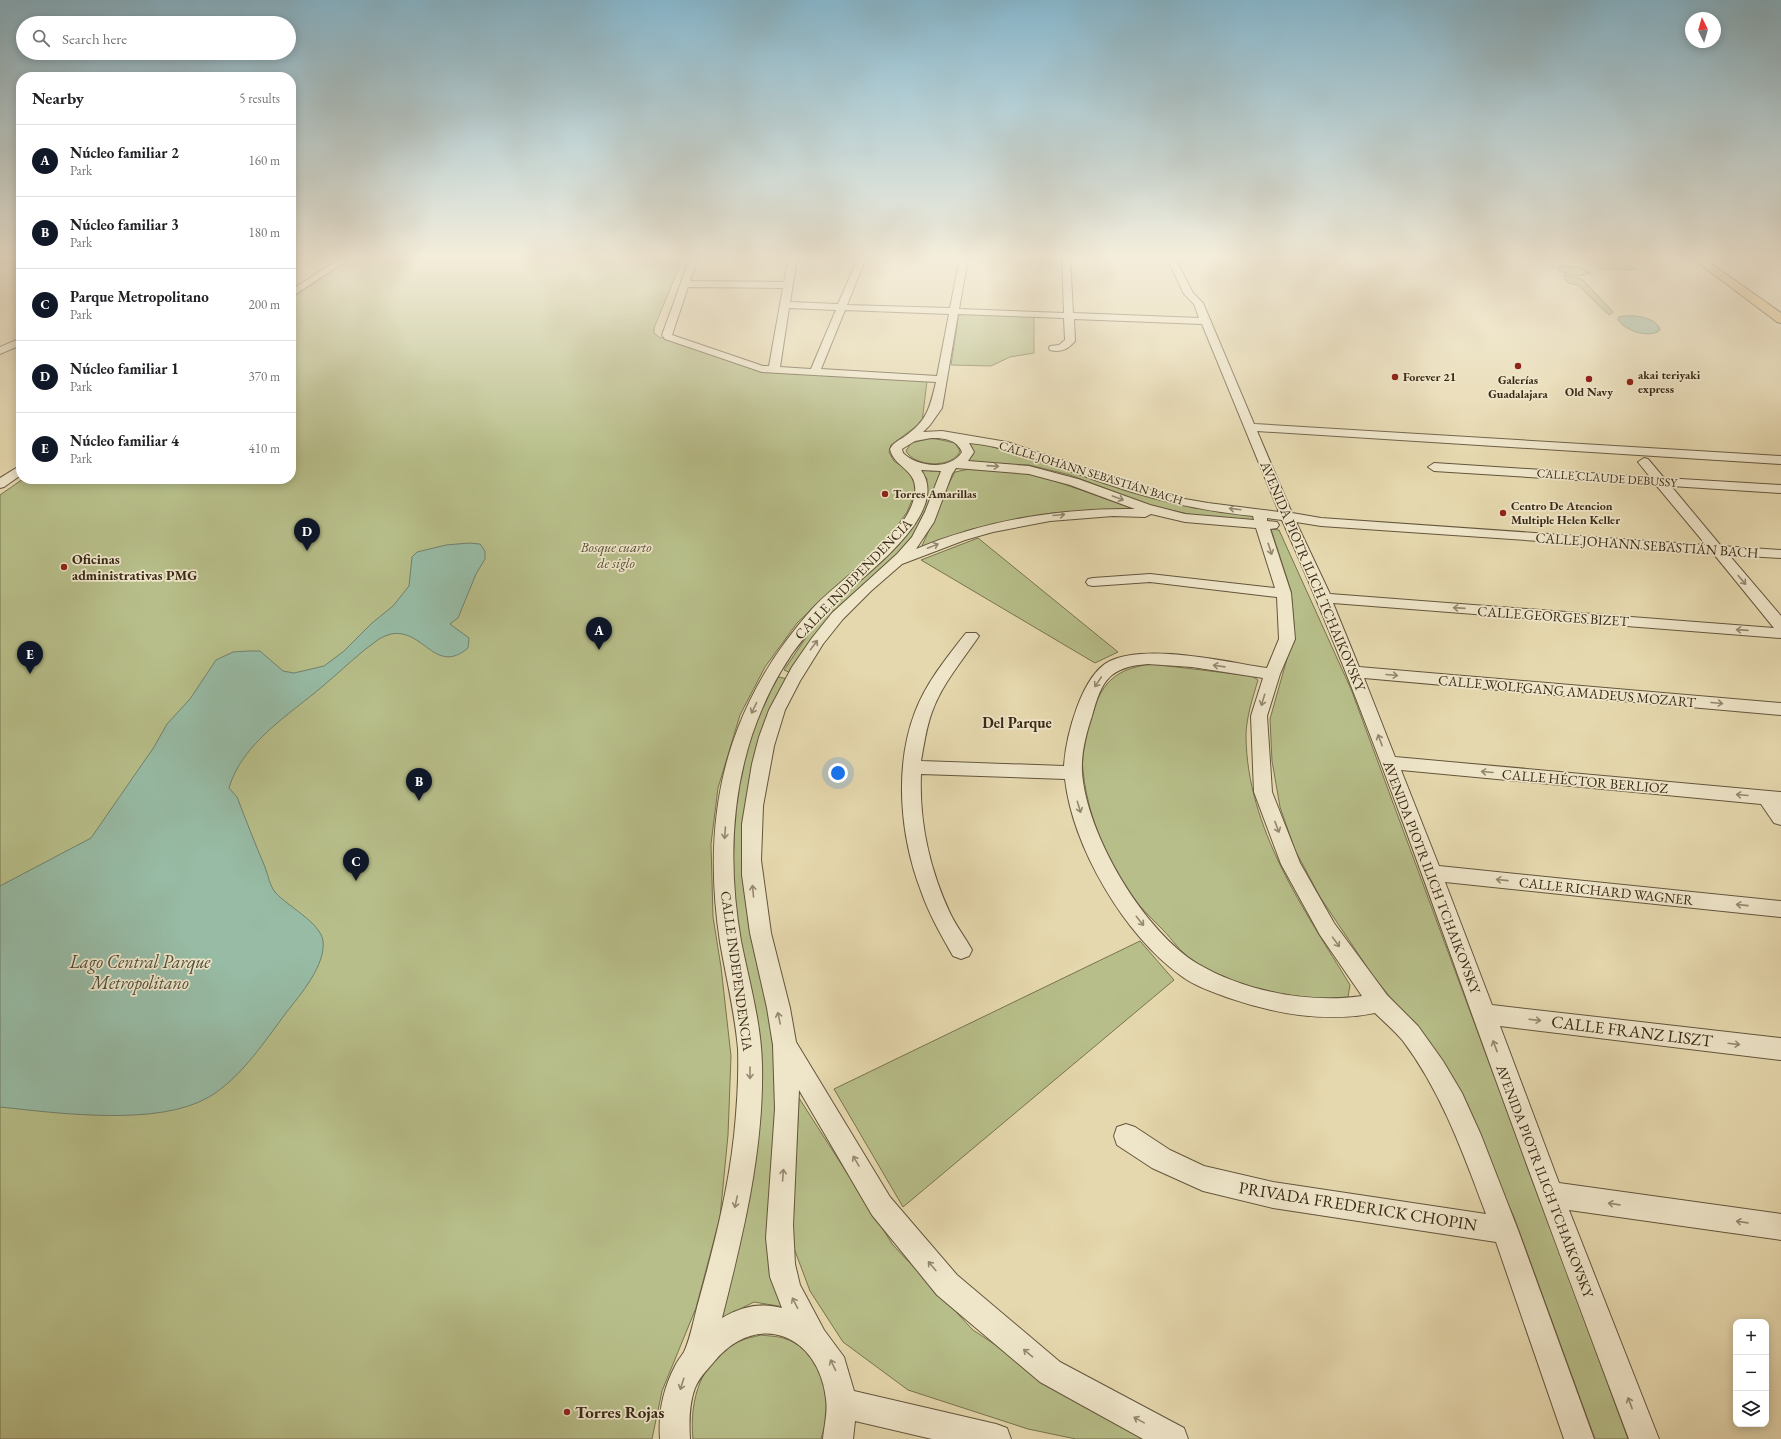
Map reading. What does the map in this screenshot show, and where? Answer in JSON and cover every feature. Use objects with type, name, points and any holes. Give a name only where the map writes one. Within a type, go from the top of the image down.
[{"type":"street","points":[[670,325],[667,335],[668,337],[762,369],[941,379]]},
{"type":"street","points":[[774,370],[782,325]]},
{"type":"street","points":[[814,372],[834,325]]},
{"type":"street","points":[[904,460],[898,456],[896,450],[898,445],[926,424],[936,408],[951,325]]},
{"type":"street","points":[[1054,348],[1061,348],[1070,341],[1069,325]]},
{"type":"street","name":"AVENIDA PIOTR ILICH TCHAIKOVSKY","points":[[1208,325],[1354,672],[1432,873],[1483,1014],[1644,1439]]},
{"type":"street","points":[[0,351],[16,343]]},
{"type":"street","points":[[0,359],[16,352]]},
{"type":"street","points":[[936,408],[941,423],[954,438],[967,447],[968,452],[961,461],[952,465]]},
{"type":"street","points":[[1252,430],[1781,460]]},
{"type":"street","points":[[1252,430],[1781,466]]},
{"type":"street","name":"CALLE JOHANN SEBASTIÁN BACH","points":[[910,437],[931,434],[985,441],[1003,445],[1172,500],[1260,518]]},
{"type":"street","name":"CALLE JOHANN SEBASTIÁN BACH","points":[[904,460],[925,467],[952,465],[1015,468],[1044,473],[1170,515],[1201,520],[1260,518],[1781,554]]},
{"type":"street","name":"CALLE INDEPENDENCIA","points":[[814,1337],[793,1299],[785,1279],[780,1258],[779,1230],[784,1167],[786,1096],[785,1044],[754,897],[750,828],[762,751],[776,713],[783,676],[795,638],[832,597],[873,562],[913,517],[921,500],[922,485],[917,474],[904,460]]},
{"type":"street","points":[[1644,462],[1781,626]]},
{"type":"street","name":"CALLE INDEPENDENCIA","points":[[697,1356],[738,1198],[750,1104],[750,1060],[746,1019],[730,939],[724,883],[727,802],[732,769],[753,710],[850,603],[897,562],[918,537],[932,512],[952,465]]},
{"type":"street","name":"CALLE CLAUDE DEBUSSY","points":[[1434,467],[1781,489]]},
{"type":"street","points":[[0,484],[16,473]]},
{"type":"street","points":[[0,492],[16,481]]},
{"type":"street","points":[[897,562],[962,536],[1023,520],[1053,515],[1090,513],[1121,512],[1170,515]]},
{"type":"street","name":"AVENIDA PIOTR ILICH TCHAIKOVSKY","points":[[1260,518],[1284,593],[1287,639],[1272,674],[1259,716],[1263,792],[1291,864],[1327,929],[1379,1002],[1410,1033],[1435,1069],[1453,1100],[1470,1135],[1579,1439]]},
{"type":"street","points":[[1093,582],[1150,578],[1284,593]]},
{"type":"street","name":"CALLE GEORGES BIZET","points":[[1324,598],[1781,633]]},
{"type":"street","points":[[960,950],[940,913],[919,856],[912,805],[913,767],[916,739],[923,713],[939,680],[971,636]]},
{"type":"street","points":[[1272,674],[1155,659],[1132,660],[1117,664],[1103,675],[1089,696],[1078,730],[1072,773],[1078,802],[1086,828],[1098,856],[1115,887],[1161,946],[1189,970],[1223,987],[1261,998],[1309,1006],[1350,1007],[1379,1002]]},
{"type":"street","name":"CALLE WOLFGANG AMADEUS MOZART","points":[[1354,672],[1781,709]]},
{"type":"street","name":"CALLE HÉCTOR BERLIOZ","points":[[1389,763],[1774,798]]},
{"type":"street","points":[[913,767],[1072,773]]},
{"type":"street","points":[[1774,798],[1781,818]]},
{"type":"street","name":"CALLE RICHARD WAGNER","points":[[1432,873],[1781,909]]},
{"type":"street","name":"CALLE FRANZ LISZT","points":[[1483,1014],[1781,1049]]},
{"type":"street","name":"CALLE INDEPENDENCIA","points":[[785,1044],[881,1206],[948,1285],[1050,1372],[1173,1439]]},
{"type":"street","name":"PRIVADA FREDERICK CHOPIN","points":[[1126,1136],[1161,1159],[1203,1178],[1273,1195],[1505,1230]]},
{"type":"street","points":[[1551,1195],[1781,1227]]},
{"type":"street","points":[[673,1436],[676,1403],[684,1378],[697,1356],[712,1341],[728,1329],[746,1322],[764,1318],[782,1320],[799,1326],[814,1337],[825,1350],[834,1365],[840,1384],[842,1403],[838,1439]]},
{"type":"street","points":[[842,1403],[996,1439]]},
{"type":"green space","name":"Bosque cuarto de siglo","points":[[296,325],[655,325],[654,333],[659,337],[762,371],[927,381],[922,422],[891,445],[889,452],[894,461],[907,470],[913,477],[916,484],[915,493],[907,512],[890,536],[870,558],[832,590],[797,623],[765,667],[740,715],[718,788],[711,844],[713,917],[721,967],[731,1056],[728,1135],[720,1217],[696,1308],[662,1391],[652,1439],[0,1439],[0,495],[16,484],[296,484]]},
{"type":"green space","points":[[957,325],[1034,325],[1034,353],[1010,357],[991,366],[951,365]]},
{"type":"green space","points":[[932,438],[955,443],[960,451],[956,457],[950,461],[933,464],[917,460],[910,456],[906,451],[911,443]]},
{"type":"green space","points":[[968,440],[1032,458],[1132,492],[1194,508],[1253,513],[1255,521],[1193,515],[1152,506],[1070,475],[1029,465],[966,463],[973,455],[972,448]]},
{"type":"green space","points":[[919,468],[931,471],[942,470],[927,513],[914,538],[892,562],[842,604],[811,642],[791,673],[784,670],[816,623],[846,592],[908,534],[925,501],[927,479]]},
{"type":"green space","points":[[969,469],[1016,471],[1047,478],[1137,510],[1052,513],[972,529],[921,548],[945,491],[955,472]]},
{"type":"green space","points":[[1271,529],[1279,530],[1351,689],[1628,1439],[1595,1439],[1514,1217],[1445,1065],[1373,976],[1320,897],[1295,850],[1280,807],[1272,761],[1270,719],[1288,655],[1294,625],[1291,591]]},
{"type":"green space","points":[[978,538],[1118,652],[1095,663],[921,560]]},
{"type":"green space","points":[[1151,664],[1252,676],[1258,680],[1248,715],[1246,729],[1249,770],[1256,803],[1267,836],[1281,867],[1314,927],[1350,985],[1348,997],[1308,997],[1267,991],[1209,970],[1192,960],[1180,950],[1140,906],[1127,889],[1115,869],[1096,826],[1089,804],[1084,781],[1082,759],[1083,738],[1097,701],[1107,684],[1113,678],[1129,669]]},
{"type":"green space","points":[[774,676],[788,679],[747,828],[778,1045],[790,1308],[754,1302],[718,1320],[753,1109],[734,912],[729,831],[738,762]]},
{"type":"green space","points":[[1140,941],[1174,980],[903,1207],[834,1089]]},
{"type":"green space","points":[[799,1098],[893,1245],[973,1330],[1096,1412],[1149,1439],[1076,1439],[1028,1429],[908,1390],[843,1342],[810,1291],[792,1243]]},
{"type":"green space","points":[[761,1335],[780,1337],[794,1343],[803,1349],[818,1368],[823,1379],[827,1403],[827,1418],[821,1439],[693,1439],[692,1424],[696,1395],[700,1382],[707,1369],[727,1348],[742,1340]]},
{"type":"water","points":[[1624,325],[1657,325],[1660,330],[1656,333],[1644,334]]},
{"type":"water","name":"Lago Central Parque Metropolitano","points":[[469,543],[480,544],[485,551],[485,559],[476,574],[458,618],[450,624],[469,638],[468,648],[457,655],[447,657],[438,654],[412,638],[402,634],[386,635],[364,650],[268,731],[244,757],[235,772],[229,788],[237,797],[272,887],[280,897],[310,921],[321,934],[323,941],[323,950],[320,960],[311,979],[252,1058],[232,1080],[209,1097],[188,1106],[163,1112],[107,1116],[0,1107],[0,886],[91,838],[154,747],[167,724],[190,699],[216,660],[233,652],[260,651],[283,671],[294,673],[324,666],[344,651],[372,623],[393,606],[409,586],[412,557],[417,552],[446,545]]},
{"type":"place","name":"Galerías Guadalajara","points":[[1518,366]]},
{"type":"place","name":"Forever 21","points":[[1395,377]]},
{"type":"place","name":"Old Navy","points":[[1589,379]]},
{"type":"place","name":"akai teriyaki express","points":[[1630,382]]},
{"type":"place","name":"Torres Amarillas","points":[[885,494]]},
{"type":"place","name":"Centro De Atencion Multiple Helen Keller","points":[[1503,513]]},
{"type":"place","name":"Núcleo familiar 1","points":[[307,551]]},
{"type":"place","name":"Oficinas administrativas PMG","points":[[64,567]]},
{"type":"place","name":"Núcleo familiar 2","points":[[599,650]]},
{"type":"place","name":"Núcleo familiar 4","points":[[30,674]]},
{"type":"place","name":"Núcleo familiar 3","points":[[419,801]]},
{"type":"place","name":"Parque Metropolitano","points":[[356,881]]},
{"type":"place","name":"Torres Rojas","points":[[567,1412]]},
{"type":"district","name":"Del Parque","points":[[1017,722]]}]
